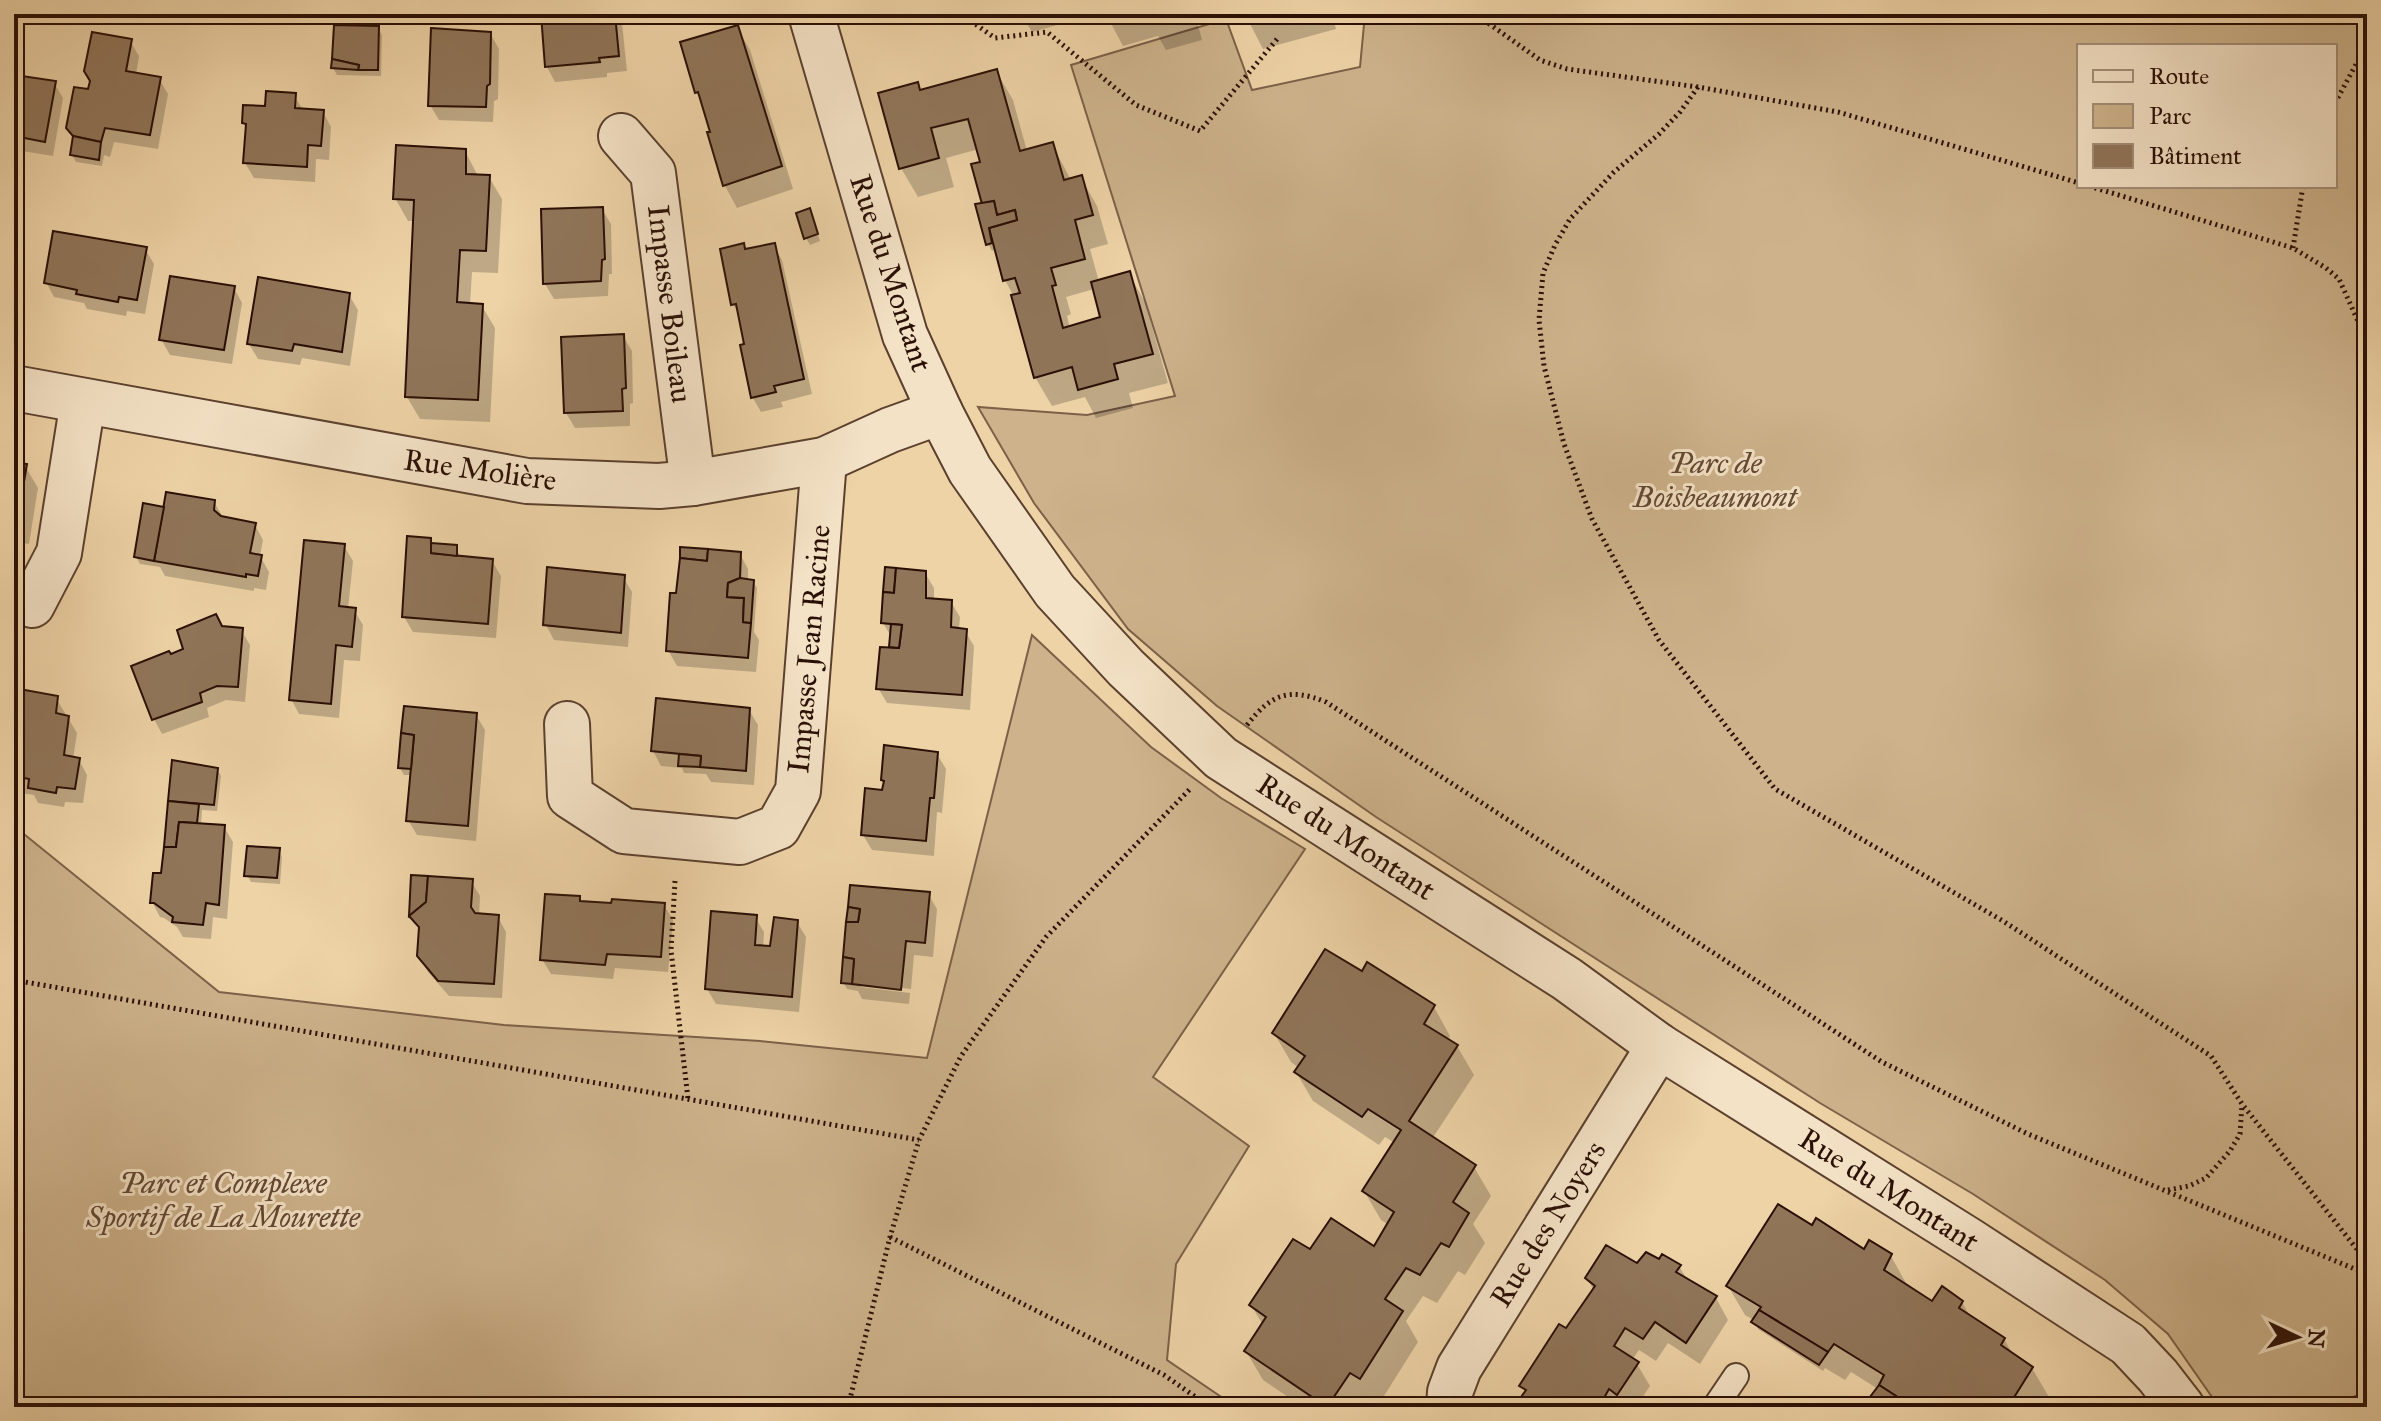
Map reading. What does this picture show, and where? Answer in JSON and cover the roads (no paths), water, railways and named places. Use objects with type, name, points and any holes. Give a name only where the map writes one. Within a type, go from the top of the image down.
[{"type":"street","name":"Rue du Montant","points":[[811,14],[905,335],[940,412],[970,470],[1055,591],[1126,668],[1221,758],[1567,979],[1659,1046],[2128,1344],[2182,1407]]},
{"type":"street","name":"Impasse Boileau","points":[[621,136],[653,173],[693,483]]},
{"type":"street","name":"Rue Molière","points":[[14,388],[527,481],[659,486],[824,460],[890,430],[940,412]]},
{"type":"street","points":[[32,605],[59,553],[83,401]]},
{"type":"street","name":"Impasse Jean Racine","points":[[567,724],[570,796],[624,831],[740,842],[778,827],[798,791],[824,460]]},
{"type":"street","name":"Rue des Noyers","points":[[1449,1407],[1450,1392],[1459,1368],[1659,1046]]},
{"type":"lane","points":[[1715,1407],[1736,1376]]},
{"type":"park label","name":"Parc de Boisbeaumont","points":[[1715,480]]},
{"type":"park label","name":"Parc et Complexe Sportif de La Mourette","points":[[223,1200]]}]
